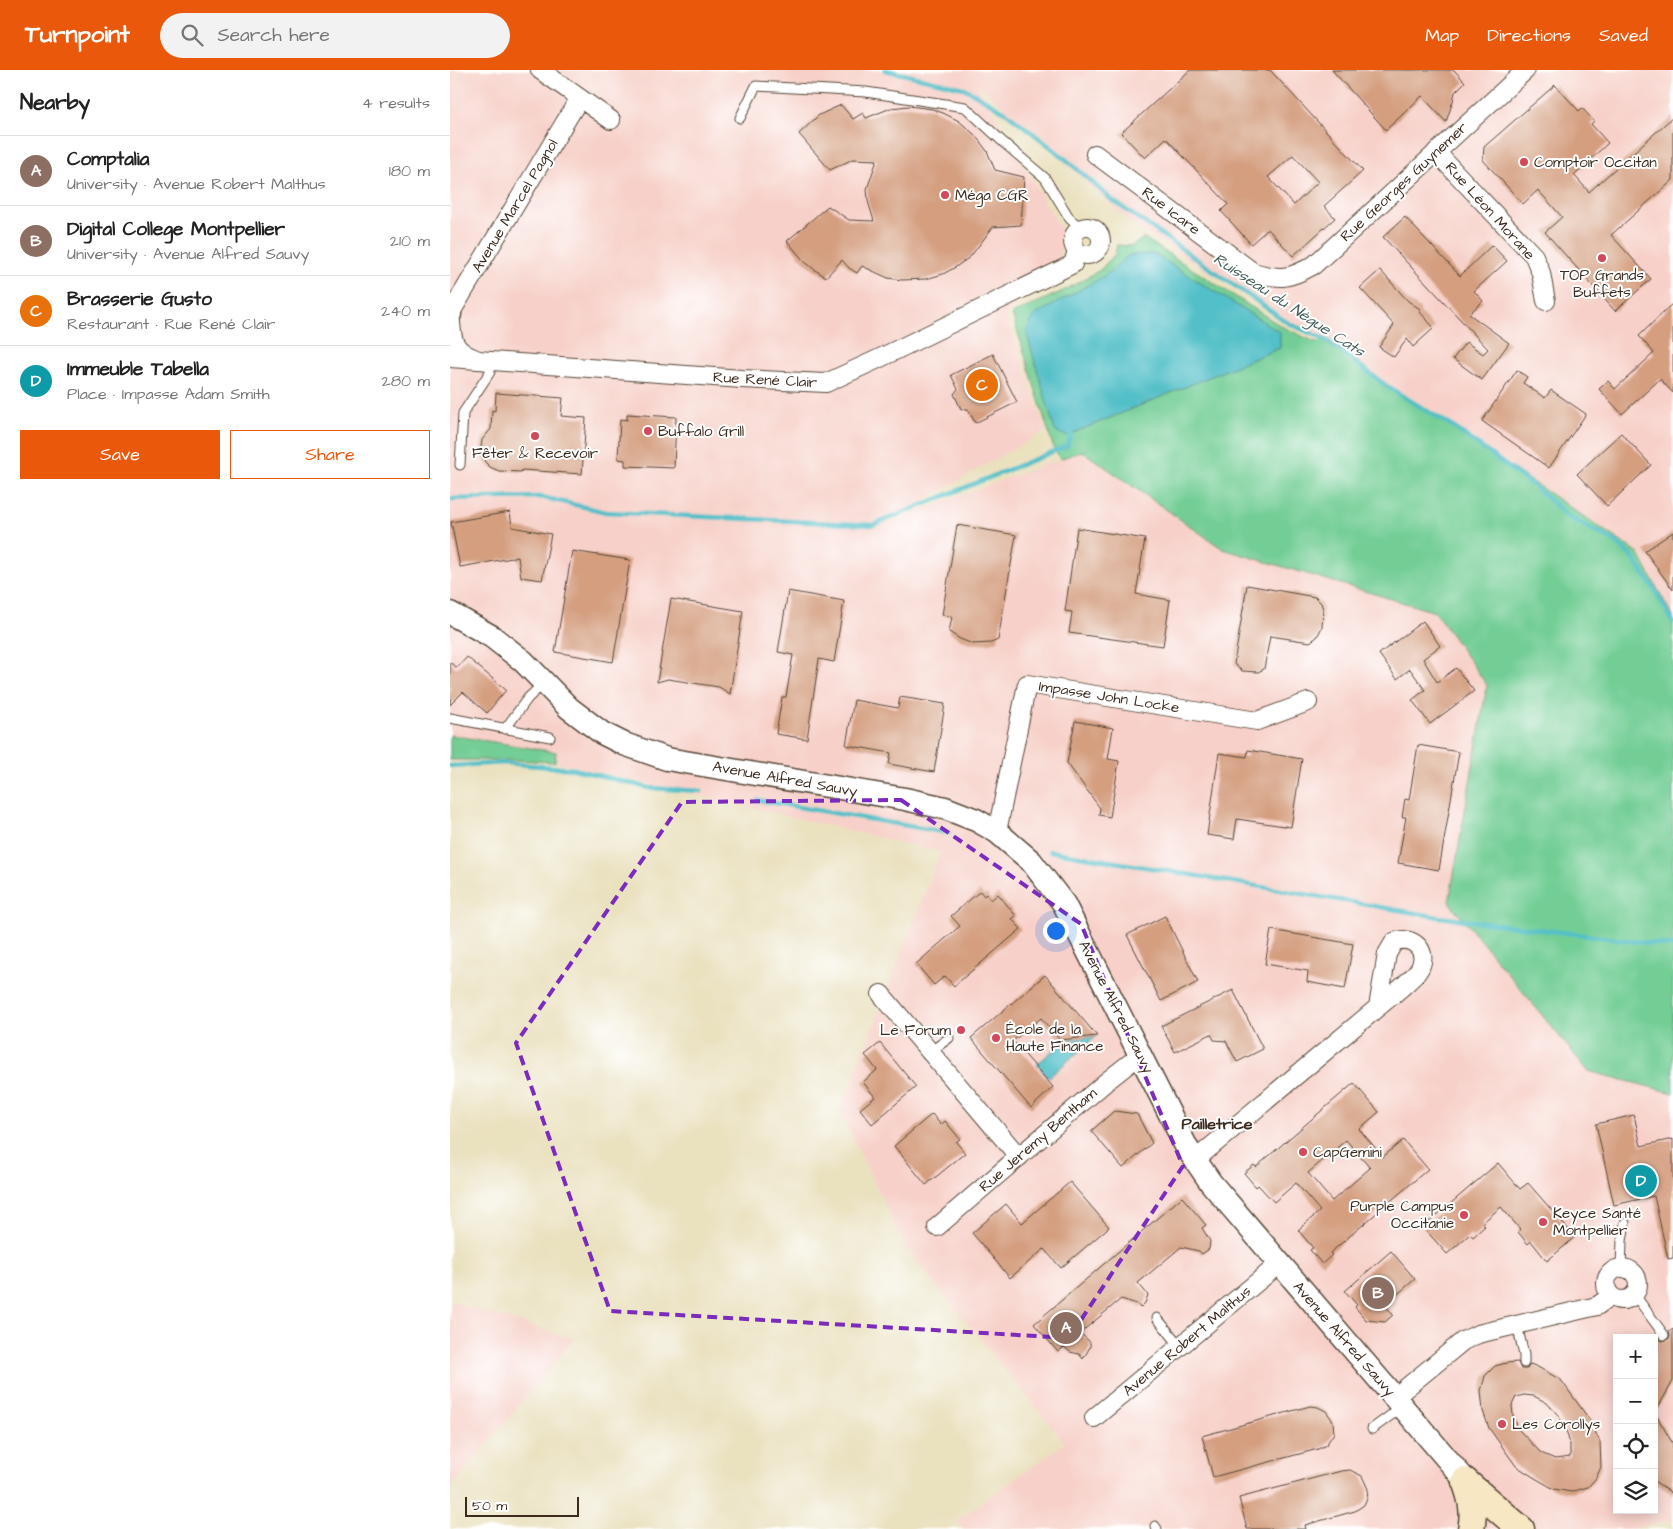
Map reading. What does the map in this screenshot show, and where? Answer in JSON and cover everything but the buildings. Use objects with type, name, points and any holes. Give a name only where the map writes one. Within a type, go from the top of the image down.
[{"type":"main road","points":[[1465,1481],[1472,1501],[1473,1520],[1471,1529]]},
{"type":"main road","points":[[1465,1481],[1521,1529]]},
{"type":"street","points":[[540,70],[611,120]]},
{"type":"street","name":"Rue Georges Guynemer","points":[[1274,278],[1295,276],[1314,265],[1526,70]]},
{"type":"street","name":"Avenue Marcel Pagnol","points":[[450,314],[579,98]]},
{"type":"street","name":"Rue Léon Morane","points":[[1436,152],[1534,256],[1540,273],[1546,302]]},
{"type":"street","name":"Rue Icare","points":[[1095,154],[1253,272],[1274,278]]},
{"type":"street","points":[[1090,227],[1095,229],[1101,236],[1102,241],[1098,250],[1090,255],[1081,254],[1074,248],[1073,238],[1077,230],[1081,228],[1090,227]]},
{"type":"street","name":"Rue René Clair","points":[[450,358],[742,379],[826,383],[878,360],[1073,264],[1077,251]]},
{"type":"street","name":"Rue René Clair","points":[[450,314],[452,335],[456,346],[463,354],[483,360]]},
{"type":"street","name":"Rue René Clair","points":[[450,362],[483,360]]},
{"type":"street","name":"Avenue Alfred Sauvy","points":[[450,613],[491,636],[523,661],[569,708],[602,733],[624,744],[674,760],[905,799],[945,808],[976,820],[997,832],[1031,860],[1064,904],[1140,1056],[1195,1160],[1211,1183],[1465,1481],[1486,1503],[1501,1529]]},
{"type":"street","name":"Avenue Alfred Sauvy","points":[[450,621],[491,636]]},
{"type":"street","name":"Impasse John Locke","points":[[997,832],[1027,684],[1257,721],[1308,702]]},
{"type":"street","points":[[881,994],[1019,1157]]},
{"type":"street","points":[[1195,1160],[1378,1007]]},
{"type":"street","name":"Rue Jeremy Bentham","points":[[937,1228],[1107,1081],[1140,1056]]},
{"type":"street","name":"Avenue Robert Malthus","points":[[1094,1418],[1280,1264]]},
{"type":"street","points":[[1621,1268],[1631,1271],[1638,1284],[1634,1294],[1630,1298],[1620,1300],[1610,1296],[1606,1286],[1608,1276],[1616,1269],[1621,1268]]},
{"type":"street","points":[[1399,1402],[1463,1341],[1478,1334],[1597,1306],[1610,1296]]},
{"type":"lane","points":[[740,118],[756,86],[866,92],[965,107],[1045,178],[1070,219],[1081,228]]},
{"type":"lane","points":[[460,465],[463,414],[490,372],[483,360]]},
{"type":"lane","points":[[505,729],[528,698],[544,683]]},
{"type":"lane","points":[[450,718],[550,737]]},
{"type":"lane","points":[[930,1052],[949,1038]]},
{"type":"lane","points":[[1621,1268],[1625,1223]]},
{"type":"lane","points":[[1634,1294],[1664,1335]]},
{"type":"lane","points":[[1157,1318],[1180,1346]]},
{"type":"lane","points":[[1517,1325],[1524,1363]]},
{"type":"lane","points":[[1372,1429],[1399,1402]]},
{"type":"highlighted area","points":[[901,800],[1081,924],[1183,1166],[1069,1338],[610,1311],[516,1043],[682,802]]},
{"type":"shaded area","points":[[450,70],[1673,70],[1673,617],[1638,553],[1323,341],[1137,228],[976,82],[1066,238],[1058,261],[1006,315],[1046,431],[877,526],[1082,451],[1223,549],[1435,612],[1487,685],[1449,902],[1588,1071],[1673,1093],[1673,1519],[1632,1529],[964,1529],[956,1521],[1065,1443],[907,1249],[840,1112],[941,852],[555,762],[555,752],[450,735]]},
{"type":"shaded area","points":[[450,1301],[574,1339],[450,1489]]},
{"type":"green space","points":[[1144,238],[1281,326],[1315,342],[1323,341],[1638,553],[1673,617],[1673,1093],[1588,1071],[1449,902],[1487,685],[1435,612],[1223,549],[1082,451],[1060,459],[1053,446],[1012,314],[1065,290],[1100,270],[1115,254],[1117,245],[1132,246]]},
{"type":"green space","points":[[450,735],[556,752],[555,762],[450,760]]},
{"type":"water","points":[[1154,254],[1280,332],[1280,348],[1066,436],[1055,431],[1026,331],[1035,315],[1106,275],[1129,255]]},
{"type":"water","points":[[1097,1036],[1048,1078],[1037,1064],[1065,1040]]},
{"type":"waterway","name":"Ruisseau du Nègue Cats","points":[[885,70],[964,88],[1007,113],[1062,156],[1112,200],[1288,323],[1328,341],[1388,387],[1452,426],[1534,486],[1568,517],[1616,542],[1632,557],[1653,587],[1673,622]]},
{"type":"waterway","points":[[450,499],[541,497],[606,512],[873,525],[1067,446],[1071,434]]},
{"type":"waterway","points":[[450,766],[505,763],[574,769],[649,788],[701,791]]},
{"type":"waterway","points":[[758,800],[949,833]]},
{"type":"waterway","points":[[1050,851],[1439,917],[1673,946]]},
{"type":"place","name":"Comptoir Occitan","points":[[1524,162]]},
{"type":"place","name":"Méga CGR","points":[[945,195]]},
{"type":"place","name":"TOP Grands Buffets","points":[[1602,258]]},
{"type":"place","name":"Brasserie Gusto","points":[[982,385]]},
{"type":"place","name":"Buffalo Grill","points":[[648,431]]},
{"type":"place","name":"Fêter & Recevoir","points":[[535,436]]},
{"type":"place","name":"Le Forum","points":[[961,1030]]},
{"type":"place","name":"École de la Haute Finance","points":[[996,1038]]},
{"type":"place","name":"CapGemini","points":[[1303,1152]]},
{"type":"place","name":"Immeuble Tabella","points":[[1641,1181]]},
{"type":"place","name":"Purple Campus Occitanie","points":[[1464,1215]]},
{"type":"place","name":"Keyce Santé Montpellier","points":[[1543,1222]]},
{"type":"place","name":"Digital College Montpellier","points":[[1378,1293]]},
{"type":"place","name":"Comptalia","points":[[1066,1328]]},
{"type":"place","name":"Les Corollys","points":[[1502,1424]]},
{"type":"district","name":"Pailletrice","points":[[1217,1124]]}]
